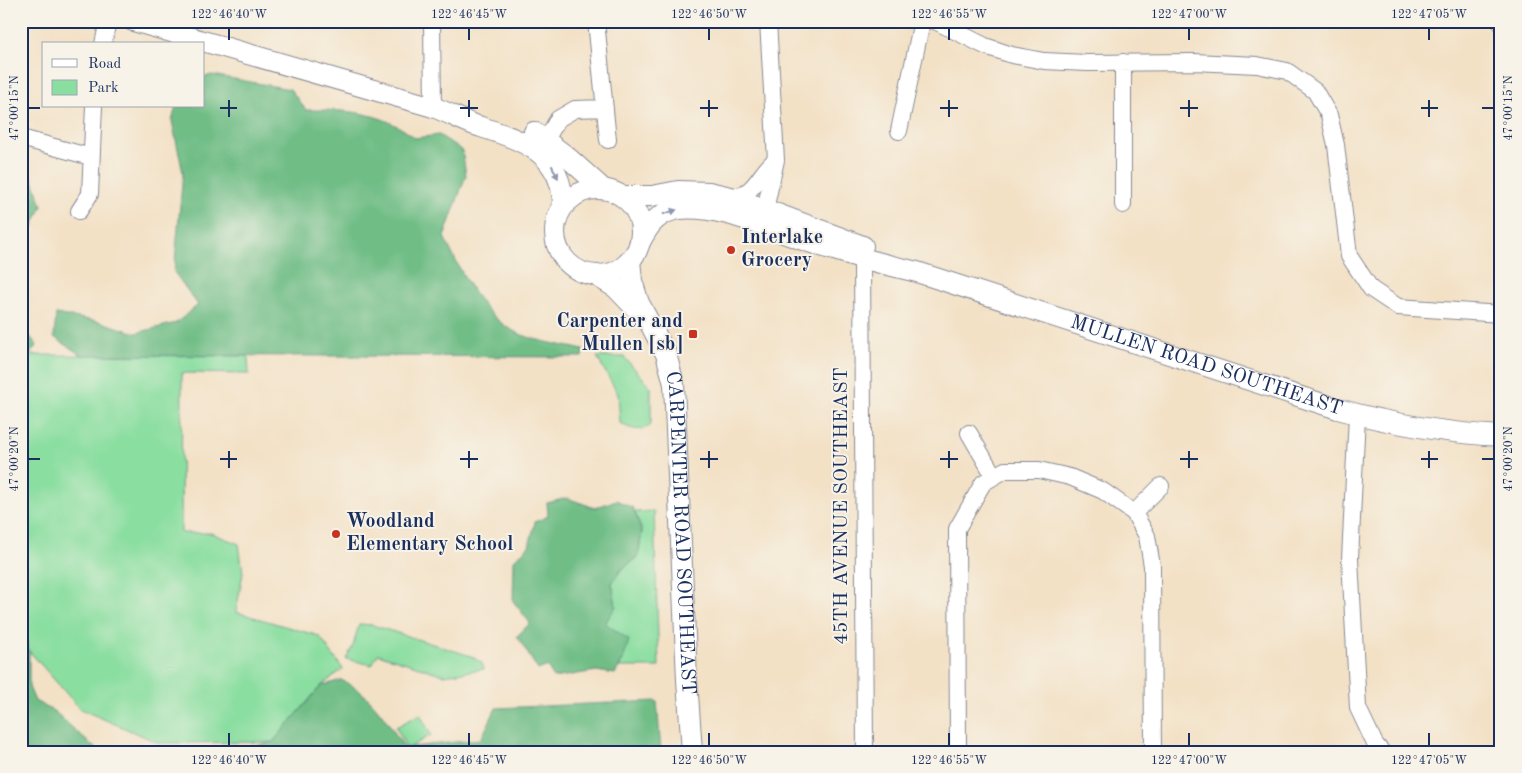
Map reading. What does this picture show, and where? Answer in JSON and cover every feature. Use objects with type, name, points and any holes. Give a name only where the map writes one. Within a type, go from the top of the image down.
[{"type":"street","points":[[103,42],[108,21]]},
{"type":"street","points":[[133,21],[436,108],[468,122],[522,141],[541,153],[556,172],[563,189],[563,205],[555,226],[556,242],[562,256],[573,267],[595,275],[613,272],[630,260],[640,242],[640,220],[633,206],[622,196],[603,189],[546,140],[526,128],[472,110],[436,108]]},
{"type":"street","points":[[432,21],[436,108]]},
{"type":"street","points":[[596,21],[608,140]]},
{"type":"street","points":[[714,210],[757,213],[765,210],[776,160],[768,21]]},
{"type":"street","points":[[899,131],[922,21]]},
{"type":"street","points":[[934,21],[985,46],[1012,55],[1044,61],[1257,65],[1287,71],[1315,91],[1330,115],[1349,256],[1371,289],[1398,307],[1501,314]]},
{"type":"street","points":[[1123,62],[1123,205]]},
{"type":"street","points":[[79,211],[90,194],[94,108]]},
{"type":"street","points":[[546,140],[558,119],[575,109],[605,108]]},
{"type":"street","points":[[21,138],[92,157]]},
{"type":"street","points":[[735,198],[758,182],[768,166],[776,160]]},
{"type":"street","points":[[563,205],[581,192],[603,189]]},
{"type":"street","name":"MULLEN ROAD SOUTHEAST","points":[[622,196],[652,196],[692,191],[709,192],[735,198],[876,251],[917,272]]},
{"type":"street","name":"MULLEN ROAD SOUTHEAST","points":[[640,242],[650,224],[660,216],[677,209],[714,210],[862,260],[917,272],[1358,414],[1446,433],[1501,436]]},
{"type":"street","name":"CARPENTER ROAD SOUTHEAST","points":[[630,260],[632,281],[639,303],[666,354],[674,384],[686,680],[692,752]]},
{"type":"street","name":"45TH AVENUE SOUTHEAST","points":[[862,260],[865,752]]},
{"type":"street","name":"CARPENTER ROAD SOUTHEAST","points":[[595,275],[616,288],[647,321]]},
{"type":"street","points":[[1358,414],[1350,559],[1358,708],[1382,752]]},
{"type":"street","points":[[969,433],[994,476]]},
{"type":"street","points":[[958,752],[957,529],[983,483],[1005,470],[1039,470],[1070,477],[1103,491],[1134,513],[1147,536],[1152,566],[1154,752]]},
{"type":"street","points":[[1134,513],[1160,486]]},
{"type":"green space","points":[[212,75],[290,89],[306,110],[350,112],[377,117],[403,129],[415,138],[439,135],[462,150],[466,175],[444,237],[466,280],[484,306],[508,328],[544,342],[583,350],[582,357],[81,355],[54,337],[56,314],[101,322],[136,333],[176,323],[198,305],[174,272],[183,173],[172,121],[175,108],[205,108],[205,77]]},
{"type":"green space","points":[[21,163],[27,163],[42,206],[32,228],[21,227]]},
{"type":"green space","points":[[21,331],[26,332],[37,345],[29,355],[21,382]]},
{"type":"green space","points":[[29,355],[248,356],[249,374],[182,373],[181,533],[211,533],[239,544],[243,573],[236,612],[319,636],[343,669],[321,686],[273,742],[159,743],[80,709],[29,651],[21,621],[21,382]]},
{"type":"green space","points":[[597,357],[624,357],[651,387],[651,425],[644,429],[636,429],[620,423],[618,394]]},
{"type":"green space","points":[[567,498],[595,508],[616,500],[633,508],[642,532],[638,556],[620,571],[612,583],[616,606],[605,623],[629,640],[623,660],[615,674],[596,671],[553,678],[548,666],[538,670],[517,636],[530,623],[513,601],[514,560],[529,546],[535,522],[548,516],[547,503]]},
{"type":"green space","points":[[654,511],[659,667],[619,667],[623,660],[605,623],[616,606],[612,583],[620,571],[638,556],[642,532],[635,512]]},
{"type":"green space","points":[[21,621],[29,651],[29,687],[35,701],[55,712],[99,752],[21,752]]},
{"type":"green space","points":[[359,624],[372,625],[471,656],[482,663],[484,669],[444,675],[378,654],[372,665],[346,659],[353,646]]},
{"type":"green space","points":[[341,680],[362,692],[370,700],[385,718],[405,748],[481,739],[496,708],[657,701],[661,752],[228,752],[273,742],[321,686]]},
{"type":"green space","points":[[420,714],[431,735],[407,749],[396,727]]},
{"type":"place","name":"Interlake Grocery","points":[[731,250]]},
{"type":"place","name":"Carpenter and Mullen [sb]","points":[[693,334]]},
{"type":"place","name":"Woodland Elementary School","points":[[336,534]]}]
